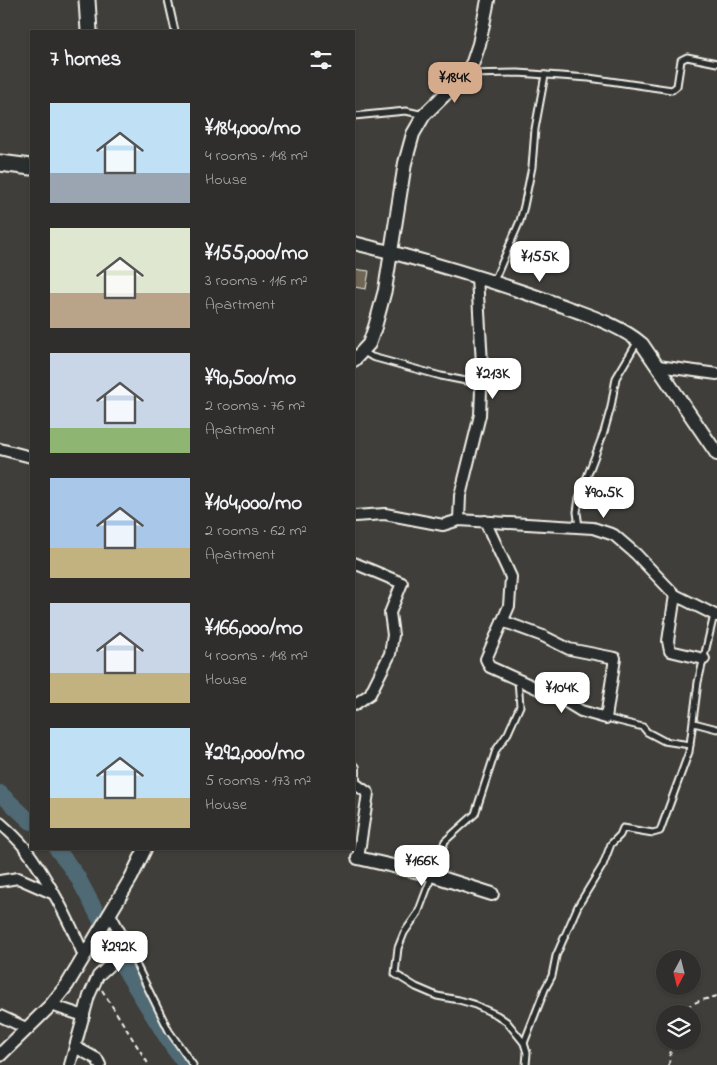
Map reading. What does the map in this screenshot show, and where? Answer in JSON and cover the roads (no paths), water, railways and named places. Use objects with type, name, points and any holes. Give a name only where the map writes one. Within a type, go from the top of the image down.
[{"type":"main road","points":[[87,0],[89,30]]},
{"type":"main road","points":[[0,163],[30,167]]},
{"type":"street","points":[[358,355],[369,344],[385,290],[405,163],[413,134],[424,115],[466,74],[473,62],[479,44],[488,0]]},
{"type":"street","points":[[355,243],[390,251],[493,282],[596,318],[633,336],[658,366],[717,454]]},
{"type":"street","points":[[459,520],[460,496],[480,415],[482,364],[477,277]]},
{"type":"street","points":[[658,366],[717,374]]},
{"type":"street","points":[[0,448],[30,457]]},
{"type":"street","points":[[355,516],[385,514],[443,525],[459,520],[593,528],[614,536],[636,554],[675,595],[716,616]]},
{"type":"street","points":[[485,521],[511,577],[509,606],[502,621],[486,659],[490,667],[563,700],[581,711],[606,718],[615,658],[569,649],[543,636],[502,621]]},
{"type":"street","points":[[355,563],[402,583],[390,613],[393,635],[390,654],[370,694],[355,704]]},
{"type":"street","points":[[675,595],[668,641],[670,652],[704,659]]},
{"type":"street","points":[[355,784],[368,793],[358,858],[432,875],[492,894]]},
{"type":"street","points":[[0,823],[24,847],[52,892],[84,956]]},
{"type":"street","points":[[0,1055],[51,1005],[67,985],[131,878],[145,850]]},
{"type":"street","points":[[0,881],[18,878],[52,892]]},
{"type":"street","points":[[70,1065],[89,996],[97,978],[126,950],[110,914]]},
{"type":"street","points":[[51,1005],[84,1016]]},
{"type":"street","points":[[0,1016],[28,1029]]},
{"type":"street","points":[[75,1047],[98,1059],[100,1065]]},
{"type":"lane","points":[[168,0],[176,30]]},
{"type":"lane","points":[[466,74],[545,75],[589,78],[672,90],[677,86],[681,60],[687,57],[717,63]]},
{"type":"lane","points":[[493,282],[520,222],[532,167],[535,129],[545,75]]},
{"type":"lane","points":[[355,116],[406,111],[424,115]]},
{"type":"lane","points":[[579,527],[577,512],[579,498],[604,432],[616,378],[638,340]]},
{"type":"lane","points":[[358,355],[481,384]]},
{"type":"lane","points":[[524,1043],[552,976],[556,956],[578,906],[603,865],[611,844],[620,835],[623,828],[653,833],[660,831],[689,752],[698,682],[716,616]]},
{"type":"lane","points":[[518,680],[520,706],[508,733],[496,750],[475,814],[445,841],[418,912],[404,934],[398,948],[394,974],[437,996],[459,1000],[498,1015],[508,1022],[524,1043],[527,1053],[526,1065]]},
{"type":"lane","points":[[606,718],[643,727],[647,732],[664,740],[690,745]]},
{"type":"lane","points":[[694,723],[717,728]]},
{"type":"lane","points":[[126,950],[169,1031],[193,1065]]},
{"type":"waterway","points":[[0,793],[30,821]]},
{"type":"waterway","points":[[58,850],[77,876],[100,919],[117,957],[172,1046],[186,1065]]}]
